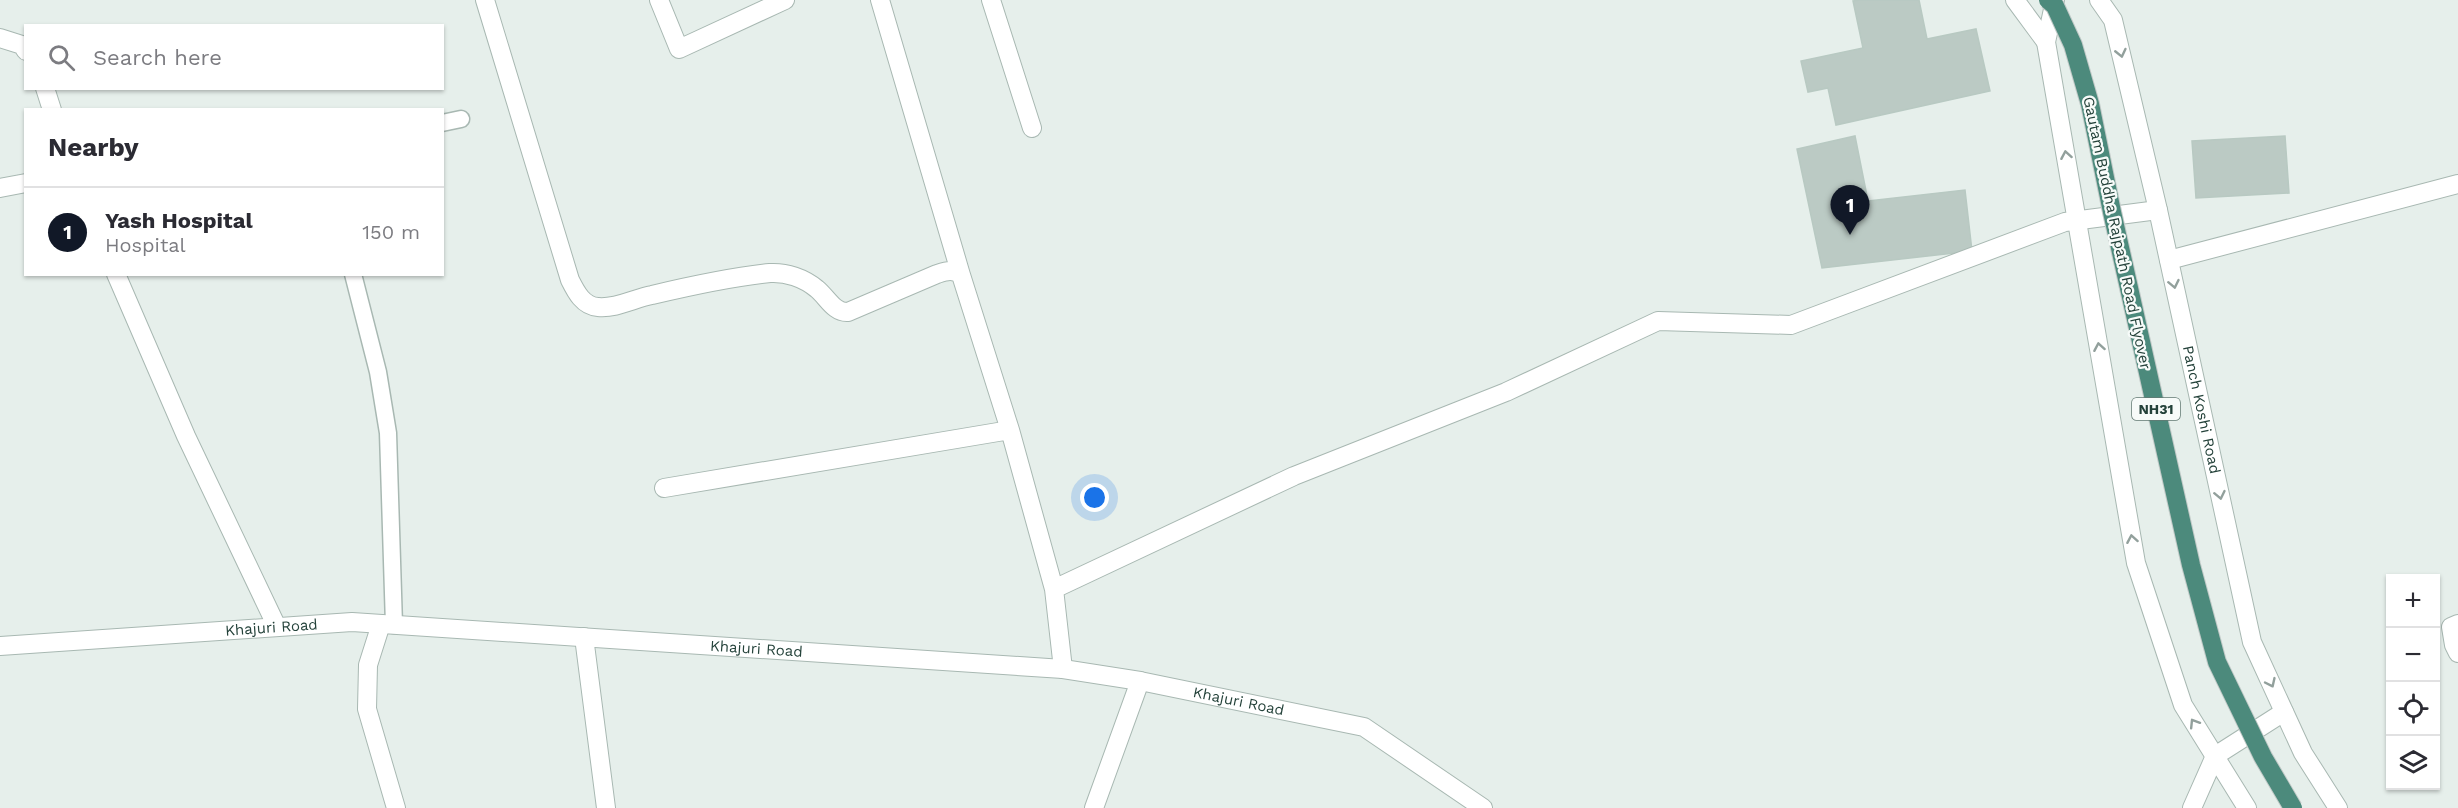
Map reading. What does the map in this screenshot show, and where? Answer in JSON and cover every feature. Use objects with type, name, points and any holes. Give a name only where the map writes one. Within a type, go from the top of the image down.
[{"type":"highway","name":"Gautam Buddha Rajpath Road Flyover","points":[[2048,0],[2055,6],[2073,45],[2090,104],[2189,554],[2217,662],[2263,757],[2293,808]]},
{"type":"street","points":[[486,0],[570,280],[577,294],[586,303],[597,307],[614,306],[650,295],[772,273],[802,279],[817,288],[838,310],[848,312],[948,270],[962,275]]},
{"type":"street","points":[[658,0],[679,49],[785,0]]},
{"type":"street","points":[[880,0],[1010,430],[1054,589],[1063,669]]},
{"type":"street","points":[[991,0],[1032,128]]},
{"type":"street","points":[[2015,0],[2046,42]]},
{"type":"street","points":[[2055,0],[2046,42],[2136,563],[2183,705],[2247,808]]},
{"type":"street","name":"Panch Koshi Road","points":[[2099,0],[2113,20],[2158,210],[2252,642],[2303,753],[2338,808]]},
{"type":"street","points":[[0,38],[21,45],[24,49]]},
{"type":"street","points":[[46,90],[51,108]]},
{"type":"street","points":[[0,188],[24,183]]},
{"type":"street","points":[[2169,260],[2458,184]]},
{"type":"street","points":[[1054,589],[1294,476],[1506,392],[1658,321],[1791,325],[2065,222],[2158,210]]},
{"type":"street","points":[[117,276],[186,436],[277,627]]},
{"type":"street","points":[[664,488],[1010,430]]},
{"type":"street","name":"Khajuri Road","points":[[0,646],[352,622],[1063,669],[1140,681],[1364,727],[1483,808]]},
{"type":"street","points":[[387,624],[368,665],[367,709],[396,808]]},
{"type":"street","points":[[2458,624],[2451,627],[2458,653]]},
{"type":"street","points":[[584,637],[606,808]]},
{"type":"street","points":[[1094,808],[1140,681]]},
{"type":"street","points":[[2192,808],[2215,756],[2284,712]]},
{"type":"lane","points":[[444,123],[461,119]]},
{"type":"lane","points":[[354,276],[378,372],[388,433],[387,624]]},
{"type":"building","points":[[1919,0],[1927,39],[1976,29],[1990,91],[1836,125],[1828,88],[1808,92],[1801,61],[1863,48],[1853,1]]},
{"type":"building","points":[[1855,136],[1868,201],[1965,190],[1972,251],[1822,268],[1797,149]]},
{"type":"building","points":[[2285,136],[2289,193],[2196,198],[2192,141]]},
{"type":"place","name":"Yash Hospital","points":[[1850,235]]}]
